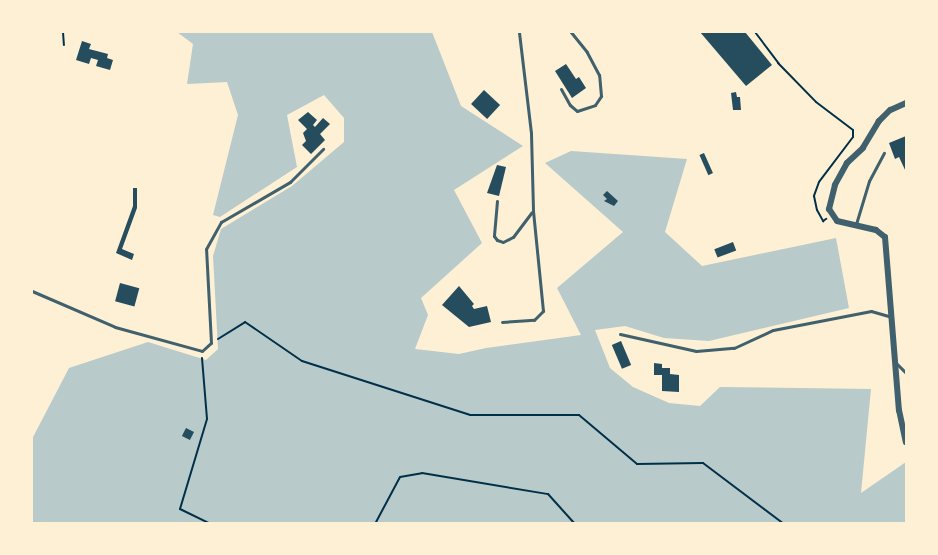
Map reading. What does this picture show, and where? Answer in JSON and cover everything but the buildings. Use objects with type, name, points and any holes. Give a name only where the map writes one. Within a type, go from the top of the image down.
[{"type":"street","points":[[906,103],[890,110],[879,121],[863,148],[847,163],[835,185],[829,209],[837,221],[876,230],[885,237],[901,425],[906,442]]},
{"type":"lane","points":[[502,322],[534,320],[543,311],[533,210],[531,133],[519,32]]},
{"type":"lane","points":[[561,89],[570,105],[577,111],[595,105],[601,96],[599,75],[571,32]]},
{"type":"lane","points":[[32,291],[115,327],[202,351],[212,343],[206,249],[221,222],[290,182],[322,149]]},
{"type":"lane","points":[[855,225],[869,182],[884,153]]},
{"type":"lane","points":[[497,201],[494,226],[497,240],[503,242],[513,237],[524,226],[533,210]]},
{"type":"lane","points":[[620,334],[696,351],[734,348],[773,330],[871,311],[891,316]]},
{"type":"lane","points":[[895,362],[906,374]]},
{"type":"path","points":[[63,32],[64,45]]},
{"type":"path","points":[[755,32],[778,63],[816,102],[853,130],[853,137],[819,182],[814,196],[823,222],[832,216]]},
{"type":"path","points":[[212,343],[245,322],[302,361],[470,416],[579,415],[637,464],[703,463],[784,524]]},
{"type":"path","points":[[202,351],[207,419],[180,509],[211,524]]},
{"type":"path","points":[[375,524],[400,477],[422,473],[548,494],[575,524]]},
{"type":"shaded area","points":[[177,32],[432,32],[461,106],[523,146],[454,190],[482,243],[421,298],[428,315],[415,349],[459,354],[581,335],[557,288],[623,232],[545,163],[571,151],[687,159],[665,232],[702,266],[836,238],[849,308],[709,341],[664,338],[625,326],[595,330],[610,368],[633,387],[669,403],[700,406],[720,387],[871,389],[861,493],[906,462],[906,523],[32,524],[32,439],[69,368],[148,342],[206,360],[218,349],[213,256],[221,229],[292,186],[344,142],[344,118],[324,95],[287,115],[297,167],[220,217],[213,215],[238,115],[227,82],[187,84],[193,44]]}]
